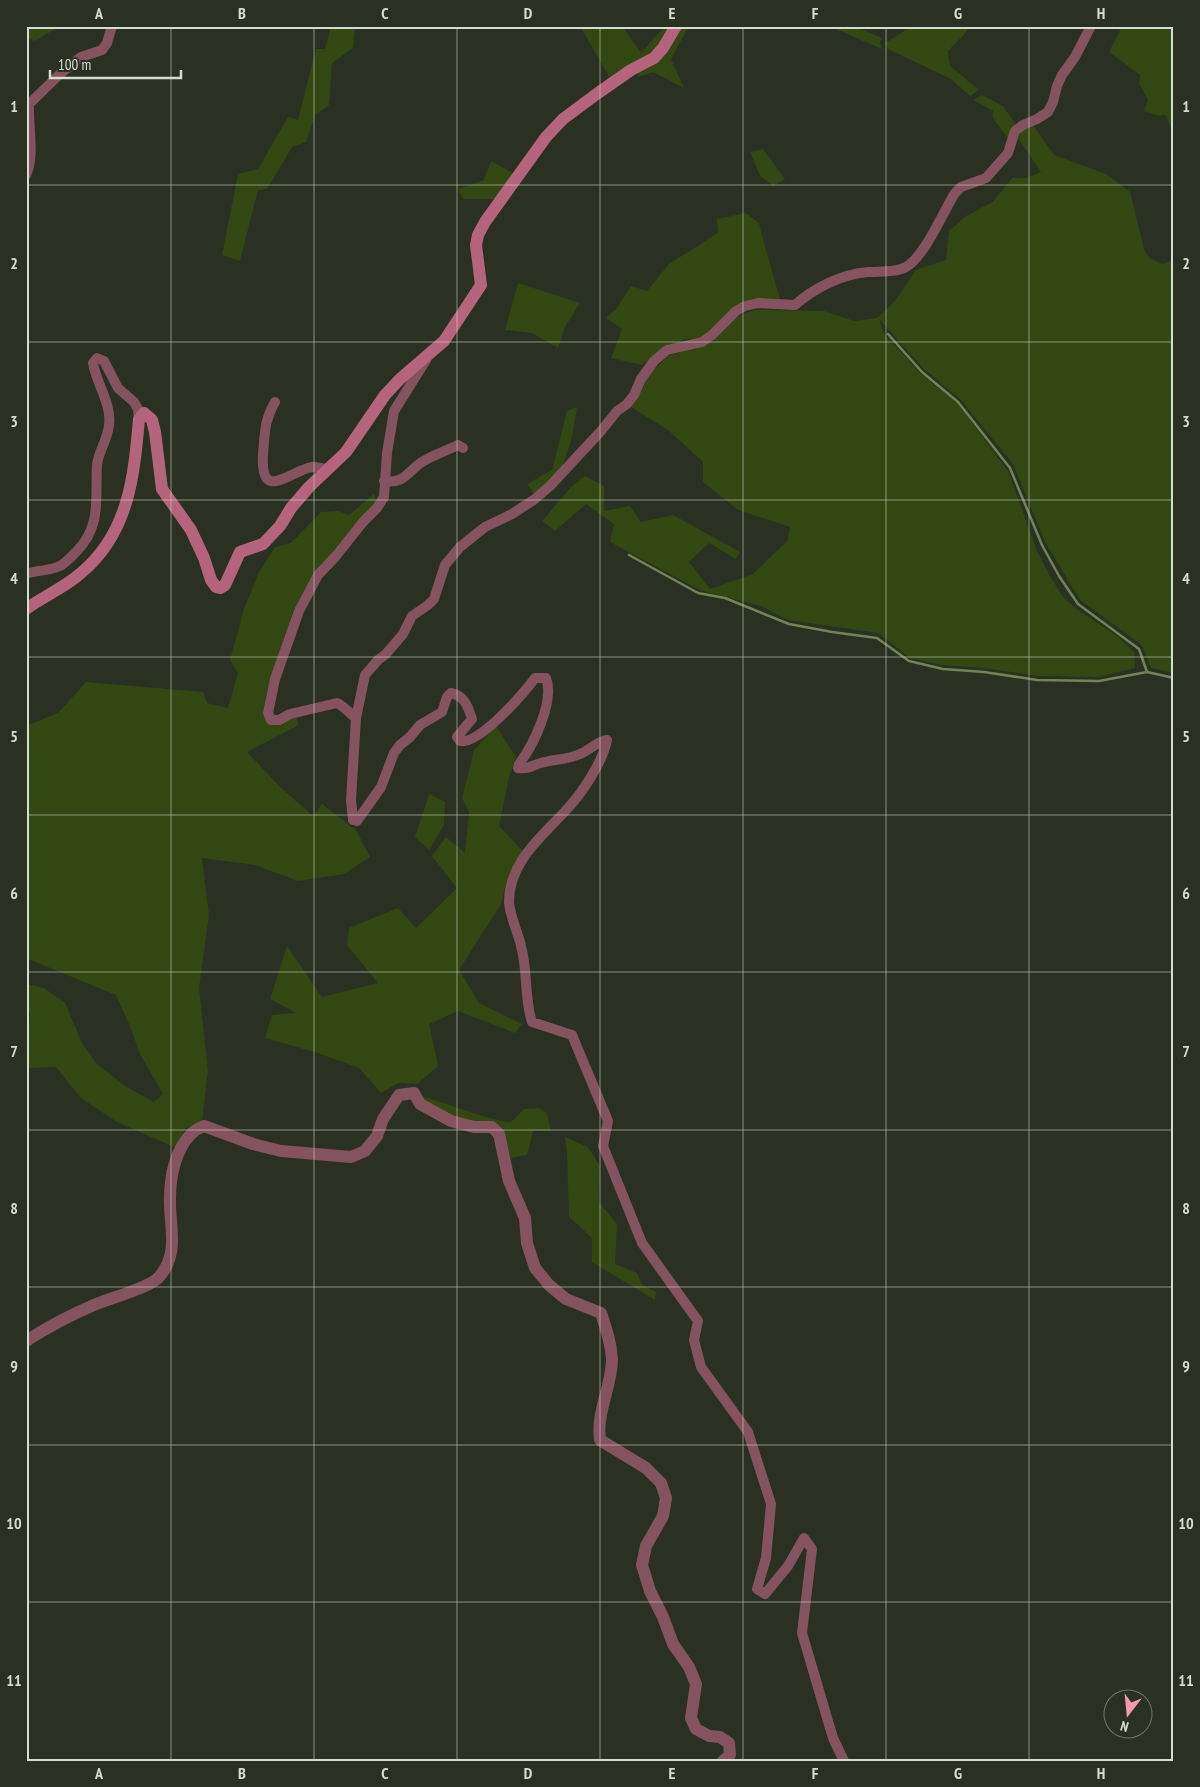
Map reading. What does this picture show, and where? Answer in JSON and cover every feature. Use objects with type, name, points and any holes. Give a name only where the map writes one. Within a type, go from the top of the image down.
[{"type":"main road","points":[[26,609],[59,590],[82,572],[98,556],[118,526],[133,482],[139,419],[144,413],[152,420],[158,450],[162,489],[191,530],[204,558],[211,580],[216,587],[220,588],[224,585],[240,552],[263,544],[280,526],[291,508],[309,487],[346,452],[385,395],[400,379],[444,341],[481,284],[476,245],[478,235],[485,222],[546,137],[563,119],[598,93],[654,58],[676,26]]},
{"type":"street","points":[[26,175],[29,171],[31,150],[28,122],[29,104],[61,73],[81,57],[102,50],[107,43],[112,26]]},
{"type":"street","points":[[844,1761],[833,1738],[802,1633],[812,1549],[804,1538],[788,1566],[765,1594],[757,1588],[766,1558],[771,1504],[748,1432],[701,1367],[694,1340],[698,1321],[642,1243],[603,1146],[608,1121],[572,1035],[532,1022],[528,1010],[522,947],[509,904],[510,888],[514,873],[521,859],[548,827],[568,808],[587,782],[606,748],[607,740],[599,741],[580,754],[522,769],[518,768],[518,764],[532,746],[540,726],[549,686],[546,678],[535,678],[514,705],[501,717],[472,740],[464,742],[460,741],[458,737],[472,719],[464,700],[458,694],[451,693],[442,712],[420,725],[394,753],[381,787],[357,821],[353,820],[351,800],[356,718],[365,675],[403,634],[412,616],[428,605],[434,598],[445,564],[460,547],[485,526],[512,514],[535,499],[550,486],[617,411],[626,404],[634,394],[641,378],[654,361],[667,350],[702,342],[712,335],[736,311],[745,306],[758,303],[795,305],[809,293],[855,274],[906,267],[926,246],[955,193],[961,187],[986,178],[1004,160],[1015,131],[1048,112],[1062,75],[1075,57],[1091,26]]},
{"type":"street","points":[[356,718],[337,703],[290,714],[280,720],[271,720],[268,713],[275,679],[299,611],[318,574],[336,556],[363,522],[377,508],[384,497],[384,481],[394,411],[431,353]]},
{"type":"street","points":[[26,574],[61,566],[81,547],[89,536],[94,522],[97,507],[97,463],[110,423],[102,390],[94,373],[93,363],[97,358],[104,361],[118,388],[134,402],[138,409],[139,419]]},
{"type":"street","points":[[275,402],[267,417],[263,458],[263,472],[266,478],[273,482],[280,481],[313,467],[327,470]]},
{"type":"street","points":[[384,481],[395,482],[434,456],[458,445],[463,448]]},
{"type":"street","points":[[26,1341],[53,1324],[159,1278],[166,1266],[172,1245],[170,1198],[171,1179],[176,1160],[182,1146],[191,1133],[204,1126],[252,1144],[281,1151],[351,1158],[365,1151],[376,1136],[383,1119],[398,1095],[414,1093],[420,1104],[451,1121],[474,1126],[492,1127],[499,1134],[509,1181],[525,1218],[527,1243],[535,1268],[549,1285],[566,1299],[601,1313],[609,1335],[612,1360],[598,1426],[600,1440],[646,1468],[661,1483],[666,1498],[662,1516],[646,1546],[642,1565],[650,1591],[663,1617],[673,1644],[689,1667],[696,1684],[691,1718],[696,1729],[709,1736],[720,1736],[729,1743],[728,1759]]},
{"type":"green space","points":[[26,26],[60,26],[35,41],[26,38]]},
{"type":"green space","points":[[331,26],[355,26],[353,48],[332,63],[329,105],[315,115],[306,142],[292,147],[267,189],[258,190],[240,261],[222,255],[238,174],[258,169],[288,117],[298,120],[316,49],[325,49]]},
{"type":"green space","points":[[580,26],[622,26],[641,53],[665,26],[672,26],[661,43],[648,56],[610,78]]},
{"type":"green space","points":[[682,26],[689,26],[671,59],[684,88],[653,72],[638,77],[637,72]]},
{"type":"green space","points":[[829,26],[853,26],[882,38],[880,42],[882,49]]},
{"type":"green space","points":[[913,26],[967,26],[967,31],[948,51],[950,66],[979,90],[970,96],[951,79],[888,49],[885,43]]},
{"type":"green space","points":[[1122,26],[1174,26],[1174,137],[1167,117],[1164,114],[1160,116],[1144,111],[1148,100],[1139,83],[1140,75],[1109,52]]},
{"type":"green space","points":[[982,95],[1003,106],[1016,125],[1009,140],[993,118],[993,111],[973,100]]},
{"type":"green space","points":[[1033,125],[1054,155],[1106,174],[1130,192],[1144,249],[1149,258],[1163,264],[1174,260],[1174,673],[1151,668],[1142,645],[1080,600],[1045,542],[1013,464],[960,399],[923,368],[879,319],[885,335],[922,375],[957,403],[1008,471],[1037,551],[1063,597],[1078,610],[1117,636],[1134,652],[1135,668],[1098,677],[1038,676],[984,668],[942,665],[910,658],[878,633],[788,620],[761,606],[700,590],[610,542],[614,524],[586,504],[555,531],[542,521],[571,487],[585,476],[604,486],[604,511],[630,506],[641,522],[673,515],[740,552],[736,559],[709,543],[689,562],[710,589],[753,574],[788,540],[790,527],[738,510],[703,482],[703,462],[668,430],[631,407],[641,392],[648,376],[668,356],[713,341],[733,320],[744,313],[756,310],[824,311],[854,321],[877,318],[894,302],[916,270],[946,260],[949,231],[966,216],[993,202],[1012,178],[1026,178],[1041,172],[1018,138],[1022,131]]},
{"type":"green space","points":[[763,149],[785,179],[773,186],[760,176],[750,152]]},
{"type":"green space","points":[[491,161],[515,174],[496,199],[463,199],[458,189],[484,180]]},
{"type":"green space","points":[[746,213],[759,223],[781,303],[757,301],[702,338],[686,339],[666,347],[642,365],[611,358],[622,329],[606,318],[617,308],[631,286],[647,291],[669,264],[718,233],[717,219]]},
{"type":"green space","points":[[518,283],[580,303],[565,327],[558,348],[532,333],[505,330]]},
{"type":"green space","points":[[577,407],[572,437],[561,471],[534,494],[527,484],[552,470],[567,411]]},
{"type":"green space","points":[[374,494],[377,503],[314,572],[293,611],[266,695],[263,715],[269,724],[281,724],[296,717],[299,725],[247,752],[280,787],[313,816],[322,804],[356,830],[370,857],[344,874],[298,881],[255,865],[202,858],[209,915],[199,988],[208,1071],[202,1121],[186,1128],[174,1147],[117,1122],[81,1098],[56,1067],[26,1068],[30,1013],[26,1011],[26,984],[44,988],[65,1003],[82,1043],[96,1063],[125,1086],[154,1102],[163,1094],[140,1054],[116,995],[26,958],[26,726],[58,713],[86,682],[203,692],[207,703],[228,708],[238,673],[230,660],[244,609],[259,572],[275,547],[291,543],[321,512],[339,511],[349,515]]},
{"type":"green space","points":[[496,726],[516,757],[509,777],[499,826],[523,851],[508,877],[501,904],[459,970],[479,1003],[522,1024],[515,1033],[458,1011],[429,1024],[438,1066],[417,1084],[398,1083],[381,1093],[359,1068],[318,1053],[265,1038],[272,1015],[296,1013],[270,999],[287,946],[322,997],[378,983],[347,945],[349,928],[398,908],[416,928],[457,888],[432,856],[446,837],[465,853],[469,812],[462,798],[474,750]]},
{"type":"green space","points":[[429,794],[445,802],[444,825],[429,850],[415,837]]},
{"type":"green space","points":[[419,1095],[510,1123],[524,1109],[539,1108],[547,1113],[551,1131],[533,1131],[527,1155],[511,1158],[503,1133],[448,1115],[438,1110]]},
{"type":"green space","points":[[565,1137],[588,1147],[600,1166],[599,1202],[617,1224],[615,1264],[637,1273],[642,1285],[656,1292],[655,1300],[592,1262],[592,1238],[569,1217]]},
{"type":"waterway","points":[[888,334],[922,372],[958,402],[1010,468],[1042,545],[1059,576],[1078,604],[1139,649],[1147,672]]},
{"type":"waterway","points":[[629,555],[698,593],[725,598],[789,624],[877,638],[909,661],[943,669],[984,672],[1037,680],[1099,681],[1147,672],[1174,678]]}]
